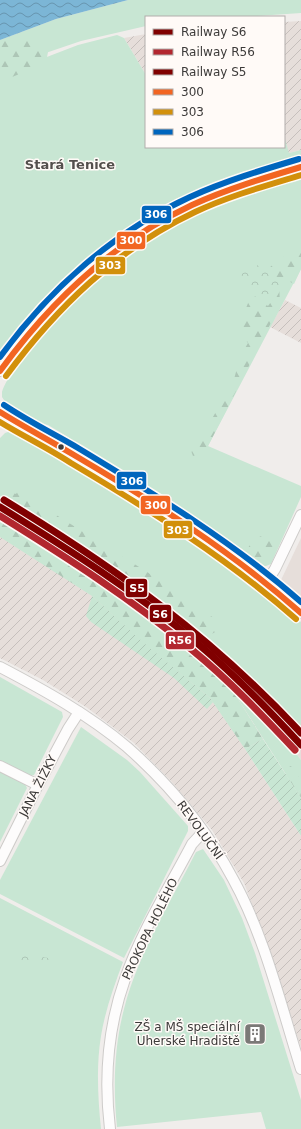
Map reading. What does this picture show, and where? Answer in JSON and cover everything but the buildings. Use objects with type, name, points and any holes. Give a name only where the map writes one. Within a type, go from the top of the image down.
[{"type":"street","points":[[0,371],[30,331],[69,291],[92,269],[131,239],[154,224],[192,205],[231,189],[301,167]]},
{"type":"street","points":[[0,412],[124,484],[167,512],[266,583],[301,613]]},
{"type":"street","points":[[266,583],[275,570],[301,515]]},
{"type":"street","name":"REVOLUČNÍ","points":[[0,667],[51,694],[126,746],[144,762],[172,793],[203,832],[233,879],[246,906],[264,954],[301,1069]]},
{"type":"street","name":"JANA ŽIŽKY","points":[[0,861],[68,729],[79,712]]},
{"type":"street","points":[[0,766],[38,786]]},
{"type":"street","name":"PROKOPA HOLÉHO","points":[[110,1129],[107,1091],[110,1044],[116,1012],[125,980],[146,932],[192,844],[203,832]]},
{"type":"shaded area","points":[[301,21],[301,150],[289,153],[285,148],[285,22]]},
{"type":"shaded area","points":[[145,34],[145,73],[124,38]]},
{"type":"shaded area","points":[[285,300],[301,308],[301,343],[270,327]]},
{"type":"shaded area","points":[[0,500],[89,551],[157,600],[216,646],[301,731],[301,760],[281,733],[224,677],[164,627],[73,562],[0,515]]},
{"type":"shaded area","points":[[0,515],[73,562],[164,627],[224,677],[263,739],[245,749],[301,836],[301,1048],[271,954],[244,883],[212,830],[171,781],[134,743],[86,707],[43,680],[0,658]]},
{"type":"shaded area","points":[[301,538],[301,599],[281,580]]},
{"type":"green space","points":[[128,0],[301,0],[301,13],[257,16],[145,16],[145,26],[81,41],[28,59],[0,40],[56,19]]},
{"type":"green space","points":[[117,35],[124,38],[145,73],[145,148],[285,148],[285,139],[289,153],[301,150],[301,161],[269,168],[222,183],[170,206],[131,232],[91,264],[35,316],[0,353],[0,75],[78,45]]},
{"type":"green space","points":[[21,37],[43,46],[48,52],[46,63],[0,82],[0,40]]},
{"type":"green space","points":[[301,175],[301,269],[208,446],[301,486],[301,497],[271,564],[261,568],[190,518],[94,458],[68,437],[48,425],[28,421],[19,415],[6,403],[2,397],[2,392],[17,365],[52,318],[89,281],[130,248],[152,233],[197,208],[248,189]]},
{"type":"green space","points":[[301,240],[301,269],[294,284],[283,278],[279,283],[280,305],[208,446],[199,454],[193,456],[190,448],[197,437],[207,427],[233,383],[240,357],[248,343],[238,331],[252,294],[268,269],[293,250]]},
{"type":"green space","points":[[262,263],[282,287],[268,306],[248,291],[241,274]]},
{"type":"green space","points":[[16,431],[54,451],[165,517],[235,566],[269,593],[301,622],[301,730],[258,683],[210,640],[89,551],[0,500],[0,438],[5,433]]},
{"type":"green space","points":[[0,488],[16,494],[18,491],[155,577],[185,598],[187,605],[200,609],[220,622],[217,630],[205,636],[89,551],[0,500]]},
{"type":"green space","points":[[0,515],[73,562],[164,627],[224,677],[263,739],[245,749],[210,698],[143,643],[92,596],[0,537]]},
{"type":"green space","points":[[267,534],[274,536],[280,543],[271,561],[249,561],[247,556],[248,548],[254,540]]},
{"type":"green space","points":[[92,596],[145,644],[210,698],[213,702],[207,709],[174,678],[91,622],[86,616]]},
{"type":"green space","points":[[0,677],[62,712],[63,717],[34,775],[30,776],[0,762]]},
{"type":"green space","points":[[224,677],[281,733],[301,760],[301,798]]},
{"type":"green space","points":[[81,727],[127,760],[140,772],[188,826],[188,831],[124,958],[0,894],[0,880]]},
{"type":"green space","points":[[263,739],[301,798],[301,836],[245,749]]},
{"type":"green space","points":[[290,766],[298,770],[301,798],[286,775]]},
{"type":"green space","points":[[0,769],[25,784],[27,788],[0,842]]},
{"type":"green space","points":[[203,849],[224,880],[242,918],[255,953],[301,1100],[301,1129],[266,1129],[261,1112],[117,1127],[115,1097],[116,1053],[124,1009],[130,989],[146,949],[165,910],[196,852]]},
{"type":"green space","points":[[0,898],[123,962],[107,1008],[99,1047],[98,1082],[101,1129],[0,1129]]},
{"type":"green space","points":[[13,952],[54,959],[57,962],[55,965],[13,960]]},
{"type":"water","points":[[0,0],[128,0],[56,19],[0,40]]},
{"type":"rail line","name":"S5","points":[[4,500],[124,578],[161,606],[233,665],[301,733]]},
{"type":"rail line","name":"S6","points":[[0,507],[101,572],[174,624],[237,679],[301,745]]},
{"type":"rail line","name":"R56","points":[[0,516],[98,579],[169,631],[232,685],[295,750]]},
{"type":"transit line","name":"306","points":[[0,357],[19,332],[61,286],[109,245],[135,227],[162,211],[203,191],[244,176],[299,159]]},
{"type":"transit line","name":"300","points":[[0,371],[40,321],[62,297],[110,255],[136,237],[163,220],[205,199],[246,184],[301,167]]},
{"type":"transit line","name":"303","points":[[6,376],[46,326],[90,282],[114,262],[140,244],[167,227],[208,206],[301,175]]},
{"type":"transit line","name":"306","points":[[4,405],[78,448],[193,520],[248,559],[301,602]]},
{"type":"transit line","name":"300","points":[[0,412],[163,509],[220,548],[301,613]]},
{"type":"transit line","name":"303","points":[[0,422],[53,452],[159,517],[215,555],[296,619]]},
{"type":"place","name":"ZŠ a MŠ speciální Uherské Hradiště","points":[[255,1034]]},
{"type":"district","name":"Stará Tenice","points":[[70,164]]}]
